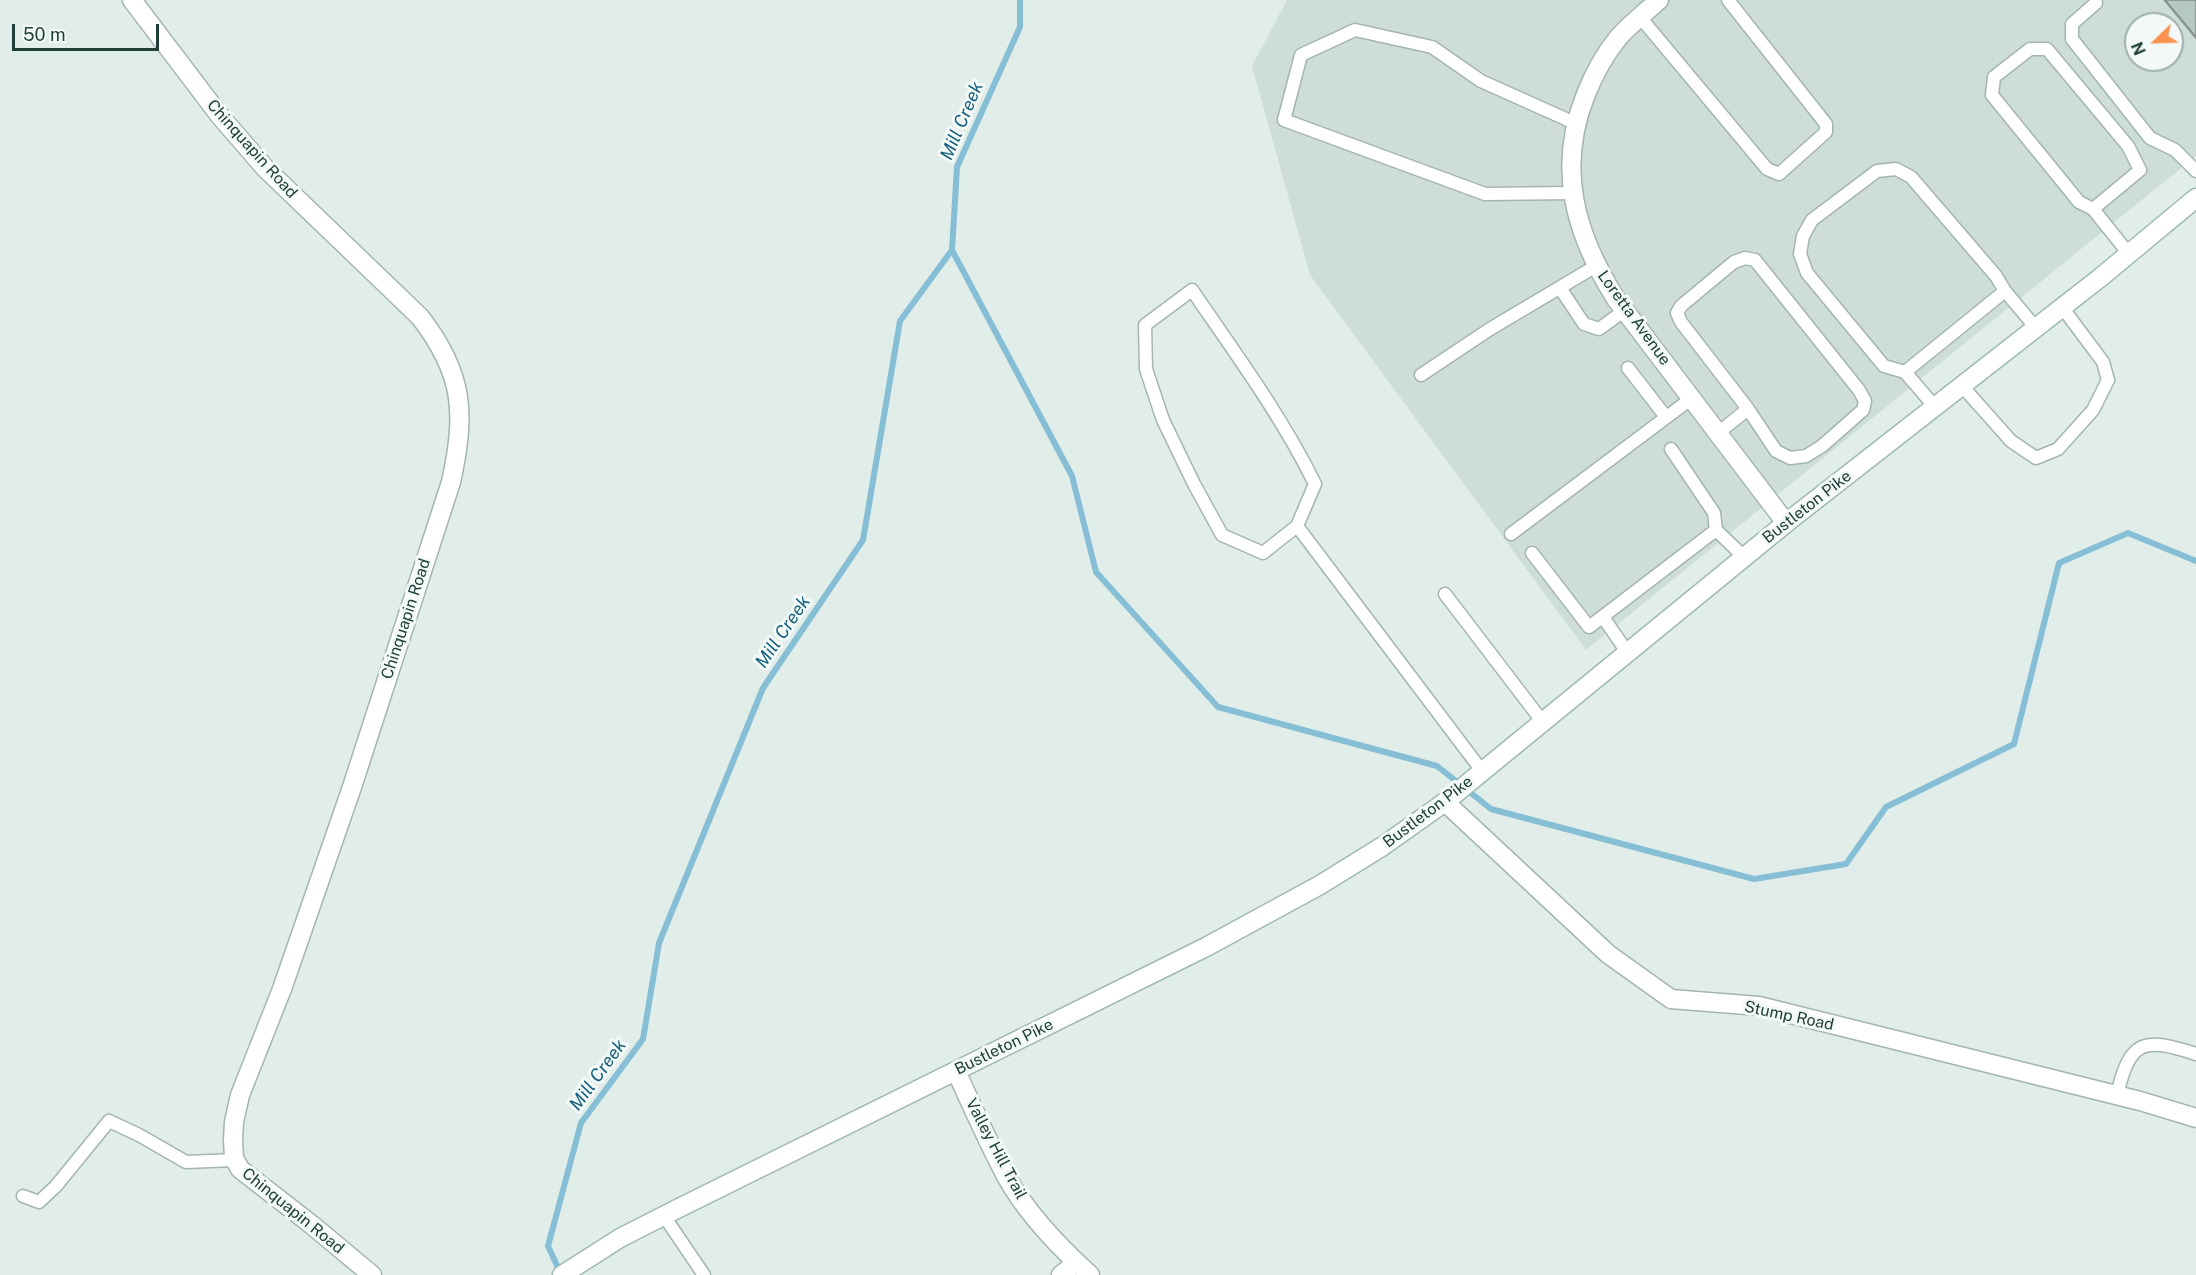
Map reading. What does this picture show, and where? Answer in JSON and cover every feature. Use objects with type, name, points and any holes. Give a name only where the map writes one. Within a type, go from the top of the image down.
[{"type":"street","name":"Chinquapin Road","points":[[132,0],[220,116],[265,168],[420,316],[439,341],[452,369],[459,398],[458,452],[451,482],[349,797],[282,989],[240,1095],[234,1122],[235,1160],[240,1169],[372,1275]]},
{"type":"street","name":"Loretta Avenue","points":[[1659,0],[1619,37],[1593,78],[1581,106],[1570,164],[1573,194],[1584,240],[1596,266],[1625,310],[1786,523]]},
{"type":"street","name":"Bustleton Pike","points":[[568,1271],[620,1238],[1206,947],[1383,846],[1449,798],[1786,523],[2036,328],[2196,198]]},
{"type":"street","name":"Stump Road","points":[[1449,798],[1608,954],[1671,999],[1759,1006],[2117,1095],[2196,1118]]},
{"type":"street","name":"Valley Hill Trail","points":[[956,1071],[1007,1177],[1040,1224],[1083,1269]]},
{"type":"street","points":[[1061,1275],[1083,1269]]},
{"type":"lane","points":[[1640,17],[1767,169],[1779,174],[1826,132],[1826,124],[1728,0]]},
{"type":"lane","points":[[2096,3],[2072,24],[2072,39],[2150,138],[2175,150],[2196,171]]},
{"type":"lane","points":[[1573,194],[1485,194],[1284,120],[1301,55],[1355,30],[1432,47],[1481,81],[1577,124]]},
{"type":"lane","points":[[2093,209],[2140,170],[2128,146],[2047,49],[2030,49],[1994,77],[1992,94],[2079,202],[2093,209],[2129,254]]},
{"type":"lane","points":[[1935,406],[1905,372],[1884,366],[1807,273],[1800,254],[1803,236],[1812,219],[1877,171],[1896,169],[1911,177],[1996,276],[2005,291],[2036,328]]},
{"type":"lane","points":[[1745,258],[1755,260],[1865,400],[1863,410],[1822,446],[1806,456],[1790,458],[1776,451],[1748,409],[1681,322],[1677,313],[1681,306],[1734,262],[1745,258]]},
{"type":"lane","points":[[1421,375],[1490,329],[1596,266]]},
{"type":"lane","points":[[1560,288],[1584,324],[1599,328],[1625,310]]},
{"type":"lane","points":[[1192,290],[1272,406],[1295,443],[1316,484],[1297,526],[1263,553],[1222,535],[1163,420],[1146,369],[1145,325],[1192,290]]},
{"type":"lane","points":[[1905,372],[2005,291]]},
{"type":"lane","points":[[1962,386],[2011,441],[2036,458],[2058,449],[2093,410],[2108,380],[2103,362],[2062,307]]},
{"type":"lane","points":[[1628,368],[1666,417]]},
{"type":"lane","points":[[1511,534],[1692,398]]},
{"type":"lane","points":[[1718,433],[1748,409]]},
{"type":"lane","points":[[1671,449],[1714,513],[1716,530],[1744,557]]},
{"type":"lane","points":[[1297,526],[1476,776]]},
{"type":"lane","points":[[1532,553],[1589,627],[1716,530]]},
{"type":"lane","points":[[1445,594],[1542,721]]},
{"type":"lane","points":[[1603,617],[1627,652]]},
{"type":"lane","points":[[2117,1095],[2122,1074],[2130,1057],[2140,1047],[2160,1043],[2196,1054]]},
{"type":"lane","points":[[23,1196],[39,1202],[56,1186],[109,1122],[139,1135],[186,1162],[235,1160]]},
{"type":"lane","points":[[664,1216],[704,1275]]},
{"type":"shaded area","points":[[1287,0],[2196,0],[2196,156],[1586,650],[1310,275],[1252,66]]},
{"type":"building","points":[[2165,0],[2196,0],[2196,37],[2184,23],[2184,12],[2175,12]]},
{"type":"waterway","name":"Mill Creek","points":[[560,1272],[548,1246],[581,1123],[643,1039],[659,943],[763,688],[863,540],[900,321],[952,250],[957,167],[1020,27],[1020,0]]},
{"type":"waterway","points":[[952,250],[1072,476],[1096,572],[1218,707],[1437,766],[1491,809],[1754,879],[1846,864],[1886,807],[2014,744],[2059,563],[2128,533],[2196,561]]}]
